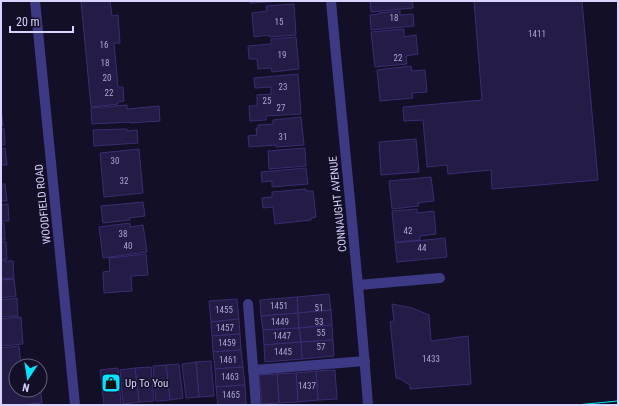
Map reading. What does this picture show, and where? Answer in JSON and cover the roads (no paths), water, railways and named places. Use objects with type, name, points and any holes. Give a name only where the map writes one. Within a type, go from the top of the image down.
[{"type":"street","name":"WOODFIELD ROAD","points":[[35,1],[75,405]]},
{"type":"street","name":"CONNAUGHT AVENUE","points":[[331,1],[341,117],[350,195],[368,405]]},
{"type":"street","points":[[358,285],[440,278]]},
{"type":"street","points":[[248,304],[256,405]]},
{"type":"street","points":[[253,370],[365,361]]},
{"type":"tram line","points":[[577,405],[618,401]]},
{"type":"place","name":"Up To You","points":[[111,383]]}]
